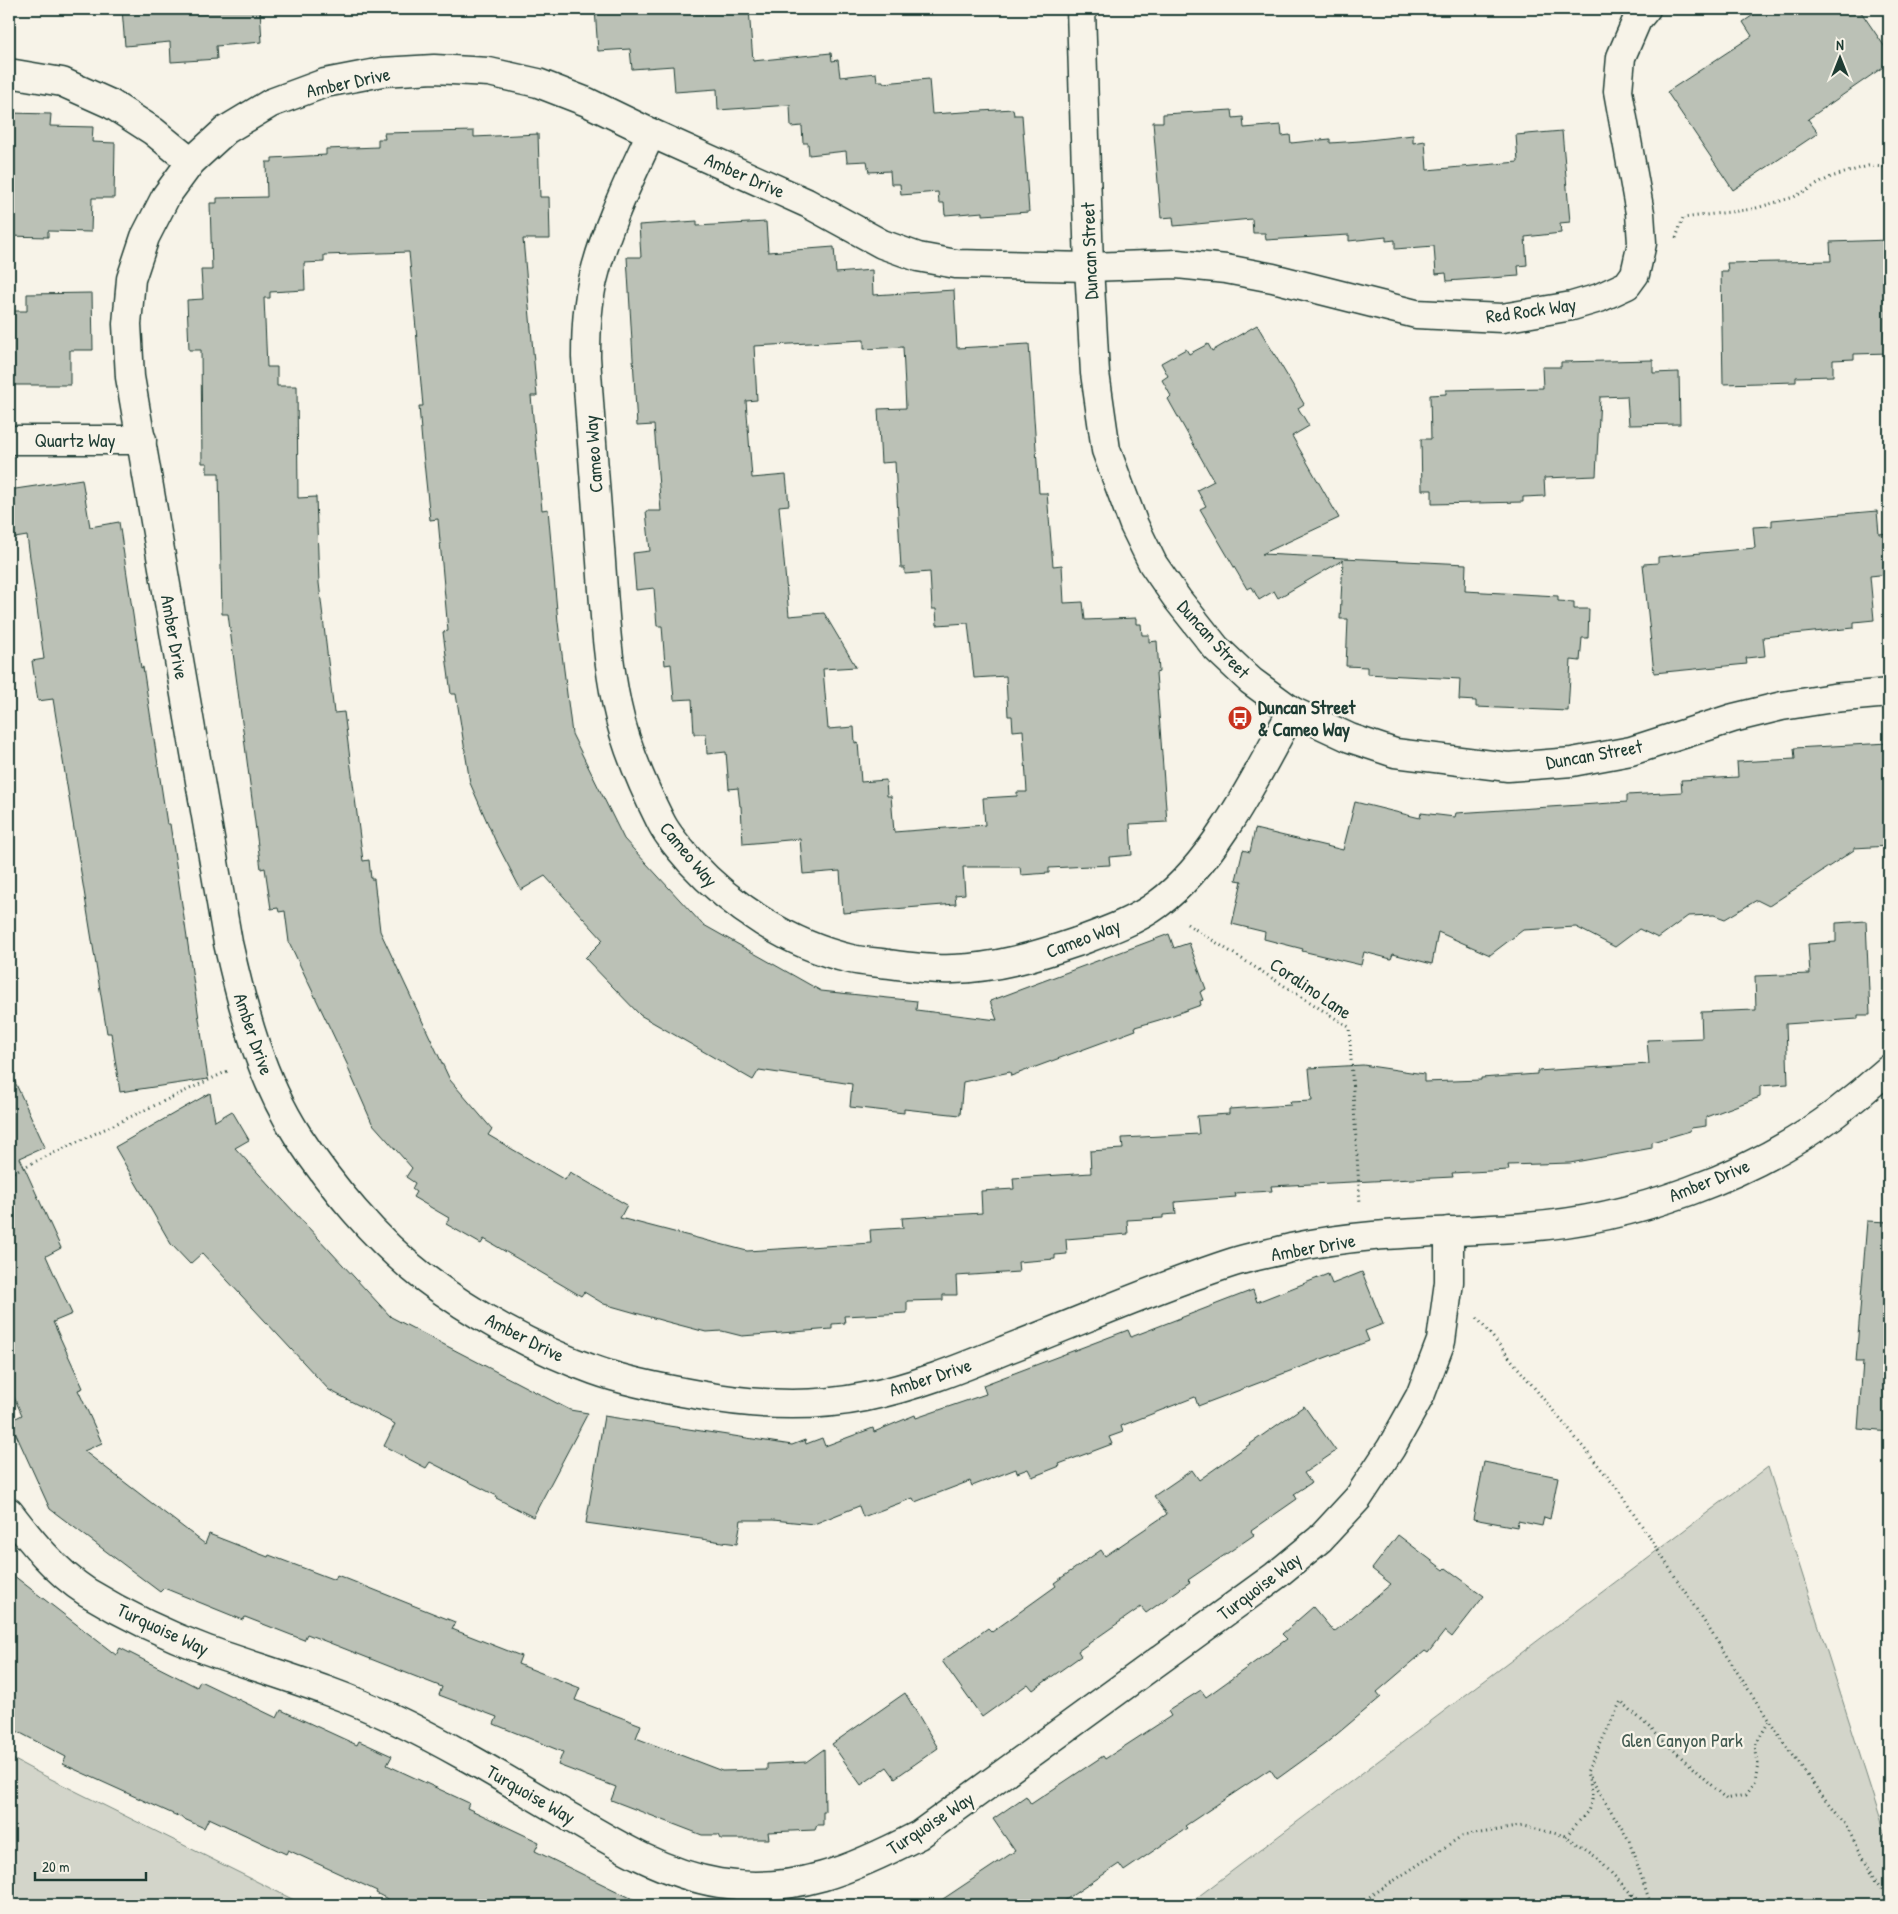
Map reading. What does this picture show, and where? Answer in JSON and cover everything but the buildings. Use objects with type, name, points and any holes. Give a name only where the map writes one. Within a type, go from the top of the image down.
[{"type":"street","name":"Duncan Street","points":[[1081,9],[1089,267],[1095,373],[1106,450],[1134,525],[1152,564],[1216,648],[1251,681],[1292,712],[1350,738],[1395,753],[1508,767],[1572,762],[1631,751],[1733,718],[1782,706],[1833,698],[1889,693]]},
{"type":"street","name":"Red Rock Way","points":[[1089,267],[1177,264],[1226,269],[1273,278],[1416,314],[1502,318],[1572,306],[1599,298],[1627,285],[1635,274],[1642,242],[1640,213],[1618,90],[1620,57],[1637,20],[1646,9]]},
{"type":"street","name":"Amber Drive","points":[[1089,267],[956,264],[918,257],[882,244],[807,203],[587,102],[538,83],[489,72],[434,69],[391,71],[324,83],[271,103],[226,130],[191,162],[166,196],[157,212],[145,237],[131,279],[128,324],[130,377],[228,944],[241,1004],[265,1073],[296,1132],[330,1181],[371,1228],[421,1275],[476,1312],[533,1345],[596,1372],[667,1390],[734,1401],[800,1404],[861,1398],[922,1383],[1238,1260],[1306,1245],[1362,1238],[1531,1227],[1593,1218],[1658,1201],[1720,1179],[1779,1150],[1834,1115],[1889,1069]]},
{"type":"street","points":[[9,73],[62,82],[111,104],[153,132],[191,162]]},
{"type":"street","name":"Cameo Way","points":[[651,133],[623,195],[600,254],[592,282],[586,321],[586,357],[608,649],[617,707],[632,756],[662,824],[677,846],[720,891],[744,909],[780,931],[815,948],[852,959],[952,970],[1002,964],[1037,955],[1114,929],[1158,904],[1189,875],[1243,800],[1292,712]]},
{"type":"street","name":"Quartz Way","points":[[9,440],[142,440]]},
{"type":"street","name":"Turquoise Way","points":[[9,1512],[40,1552],[85,1590],[140,1621],[204,1649],[333,1692],[390,1717],[456,1750],[627,1850],[674,1871],[719,1883],[773,1886],[822,1878],[870,1860],[919,1835],[1275,1576],[1320,1539],[1358,1498],[1391,1448],[1420,1396],[1441,1340],[1449,1282],[1449,1231]]},
{"type":"path","points":[[1640,254],[1672,250],[1683,218],[1752,209],[1794,197],[1831,177],[1868,166],[1889,167]]},
{"type":"path","name":"Coralino Lane","points":[[1158,904],[1349,1027],[1362,1238]]},
{"type":"path","points":[[9,1174],[260,1056]]},
{"type":"path","points":[[1449,1282],[1620,1492],[1769,1721],[1814,1785],[1844,1822],[1875,1878],[1889,1898]]},
{"type":"path","points":[[1566,1836],[1588,1811],[1592,1800],[1592,1792],[1586,1772],[1621,1701],[1726,1799],[1745,1795],[1755,1782],[1758,1764],[1755,1746],[1769,1721]]},
{"type":"path","points":[[1586,1772],[1629,1840],[1651,1905]]},
{"type":"path","points":[[1356,1905],[1462,1836],[1524,1826],[1566,1836],[1596,1857],[1642,1905]]},
{"type":"path","points":[[1631,1894],[1633,1905]]},
{"type":"green space","name":"Glen Canyon Park","points":[[1768,1467],[1889,1846],[1889,1905],[1187,1905]]},
{"type":"green space","points":[[9,1757],[39,1773],[304,1905],[9,1905]]},
{"type":"place","name":"Duncan Street & Cameo Way","points":[[1240,718]]}]
